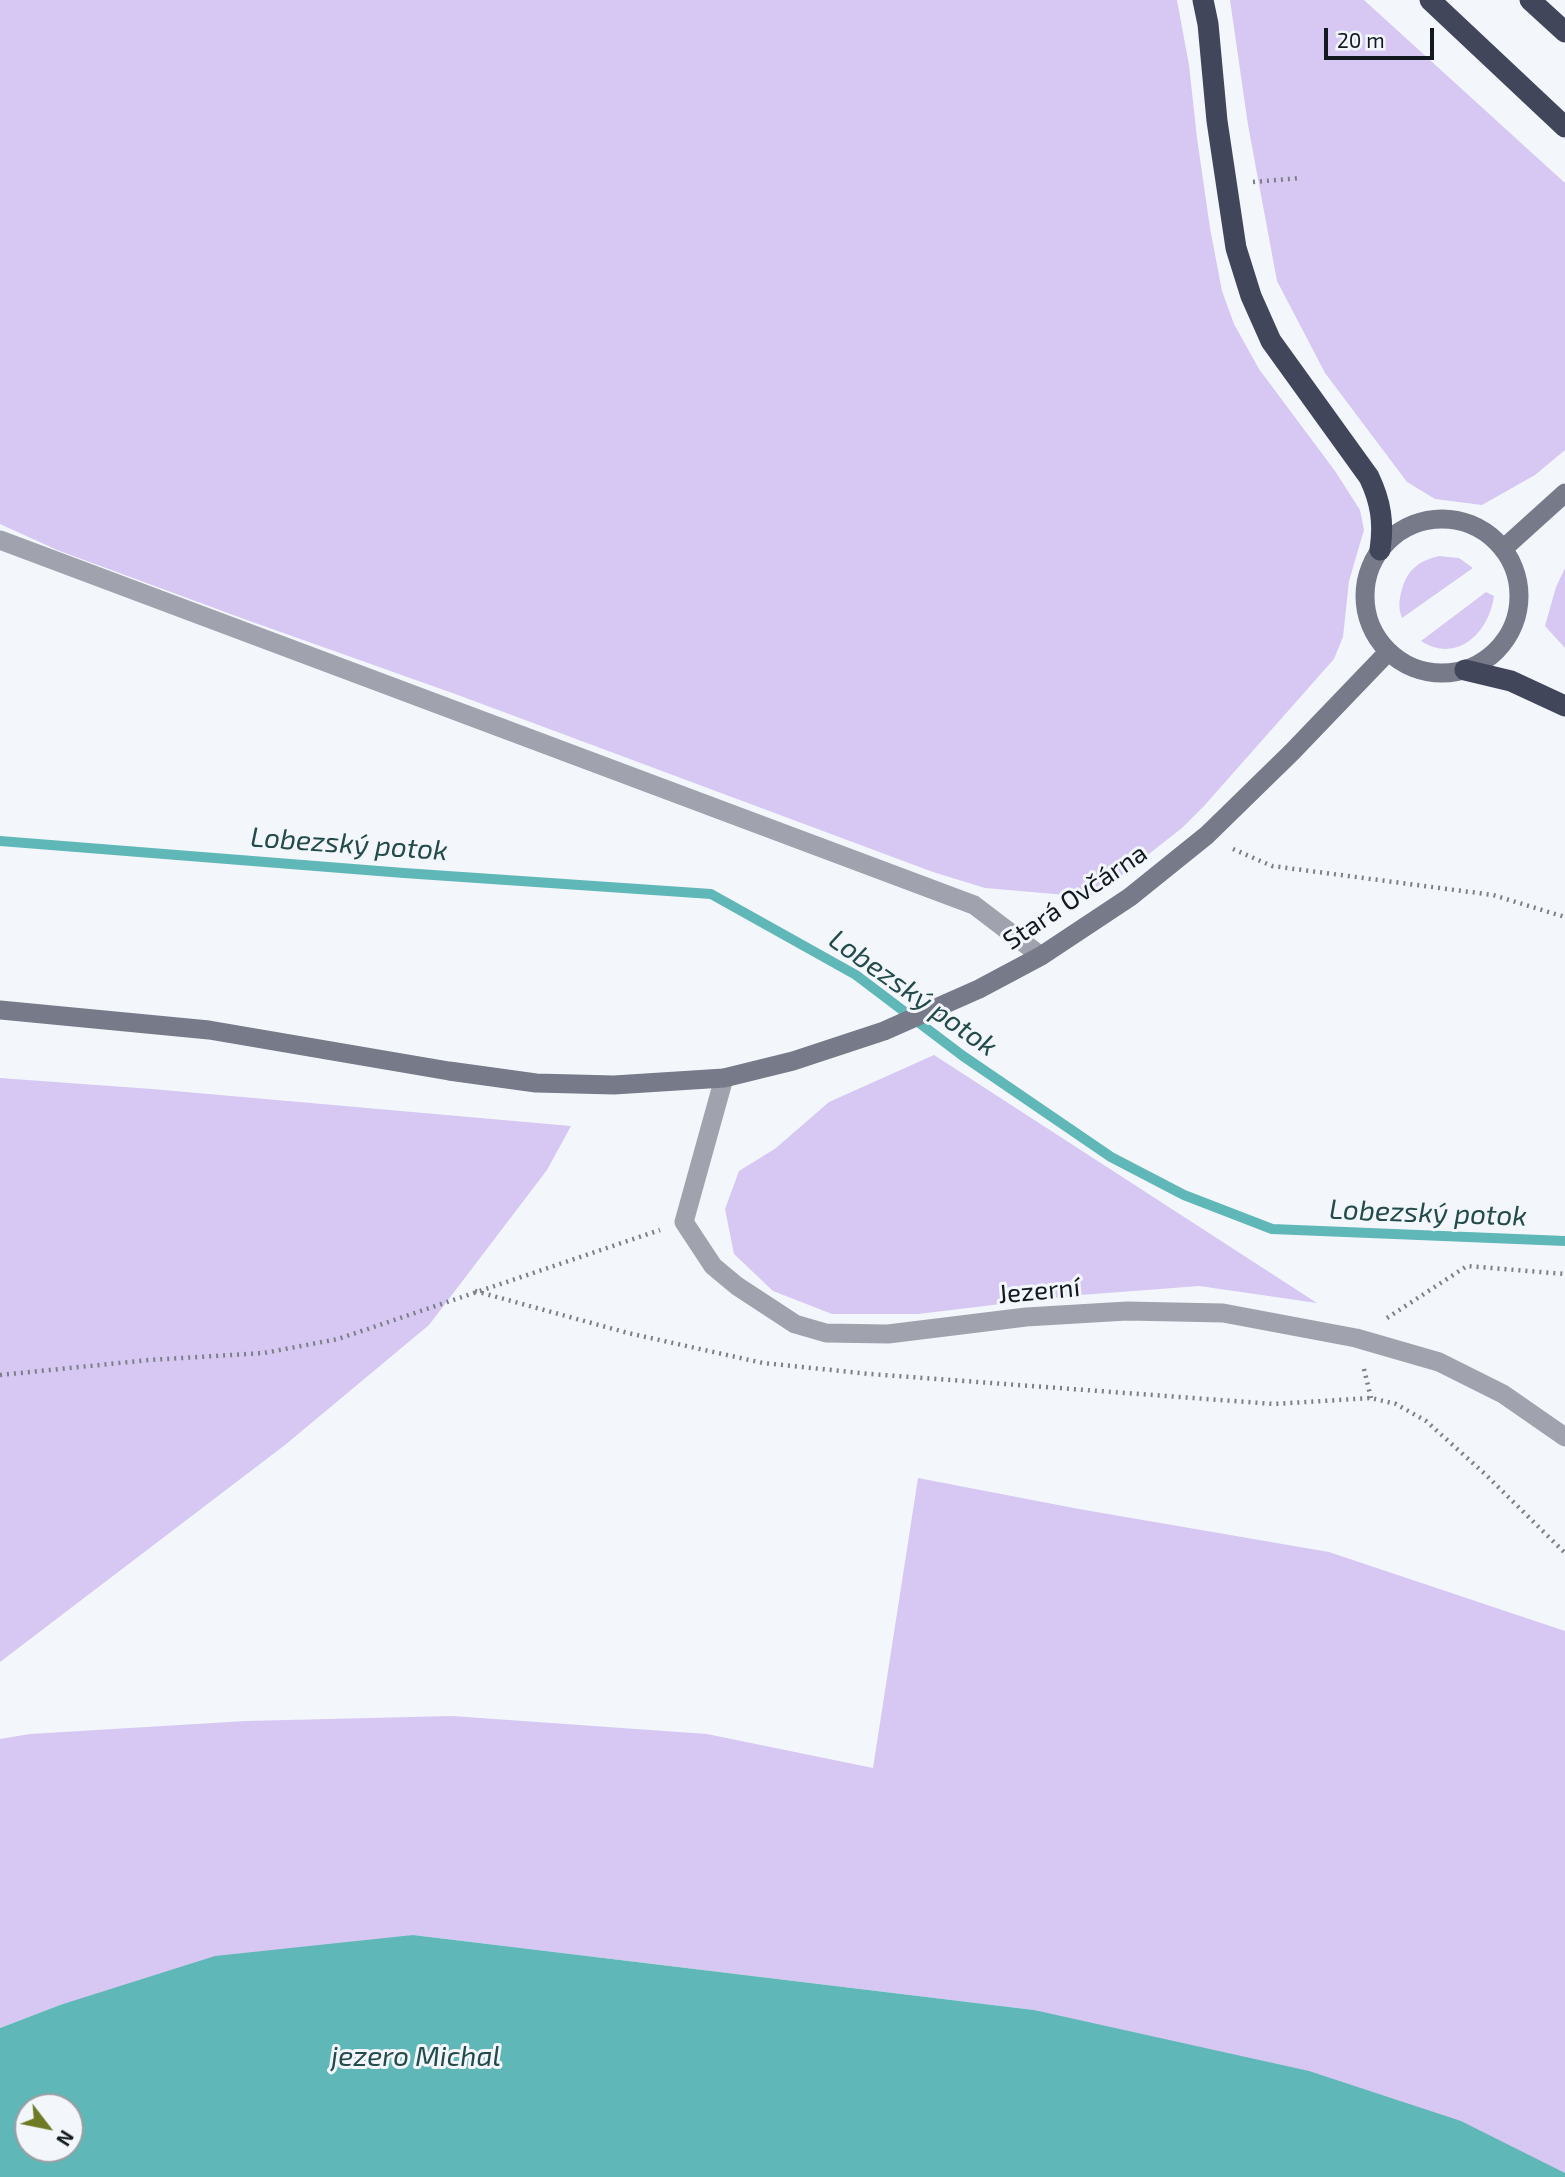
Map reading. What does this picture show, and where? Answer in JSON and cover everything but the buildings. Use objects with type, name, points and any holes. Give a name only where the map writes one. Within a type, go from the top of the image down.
[{"type":"highway","points":[[1203,0],[1236,248],[1251,296],[1271,341],[1369,477],[1382,515],[1380,550]]},
{"type":"highway","points":[[1430,0],[1565,127]]},
{"type":"highway","points":[[1530,0],[1565,32]]},
{"type":"highway","points":[[1465,670],[1511,681],[1565,706]]},
{"type":"main road","points":[[1503,549],[1565,493]]},
{"type":"main road","points":[[1443,518],[1466,522],[1487,533],[1503,549],[1515,571],[1519,597],[1514,622],[1502,644],[1483,661],[1465,670],[1445,673],[1424,671],[1405,664],[1388,652],[1372,630],[1365,603],[1367,575],[1380,550],[1399,531],[1420,521],[1443,518]]},
{"type":"main road","name":"Stará Ovčárna","points":[[0,1010],[209,1030],[536,1083],[614,1086],[724,1079],[855,1041],[955,1001],[1041,956],[1130,897],[1207,835],[1388,652]]},
{"type":"lane","points":[[0,540],[974,905],[1041,956]]},
{"type":"lane","points":[[684,1222],[724,1079]]},
{"type":"lane","name":"Jezerní","points":[[684,1222],[713,1266],[737,1286],[795,1324],[826,1333],[888,1334],[1026,1317],[1127,1311],[1223,1313],[1356,1338],[1439,1362],[1503,1394],[1565,1437]]},
{"type":"path","points":[[1227,184],[1301,178]]},
{"type":"path","points":[[1207,835],[1272,866],[1493,895],[1565,917]]},
{"type":"path","points":[[0,1375],[149,1360],[264,1353],[338,1339],[684,1222]]},
{"type":"path","points":[[1356,1338],[1468,1266],[1565,1274]]},
{"type":"path","points":[[475,1292],[628,1333],[763,1363],[870,1374],[1274,1404],[1371,1398],[1396,1404],[1426,1421],[1485,1474],[1565,1553]]},
{"type":"shaded area","points":[[0,0],[1177,0],[1189,65],[1210,228],[1222,291],[1234,324],[1259,369],[1335,471],[1360,510],[1364,530],[1349,581],[1343,637],[1334,659],[1182,828],[1103,890],[1089,897],[985,888],[933,872],[458,695],[57,550],[0,524]]},
{"type":"shaded area","points":[[1230,0],[1364,0],[1565,183],[1565,450],[1535,475],[1482,505],[1435,499],[1407,482],[1325,373],[1277,281],[1248,125]]},
{"type":"shaded area","points":[[1439,556],[1459,558],[1473,568],[1402,618],[1400,600],[1408,576],[1420,563]]},
{"type":"shaded area","points":[[1565,568],[1565,648],[1545,626],[1556,587]]},
{"type":"shaded area","points":[[1486,592],[1494,596],[1491,610],[1486,622],[1469,641],[1459,647],[1447,649],[1421,641]]},
{"type":"shaded area","points":[[934,1055],[1317,1303],[1199,1286],[1068,1296],[918,1314],[832,1314],[773,1291],[734,1254],[725,1209],[739,1171],[776,1148],[829,1102]]},
{"type":"shaded area","points":[[0,1078],[571,1126],[547,1170],[429,1325],[285,1445],[0,1662]]},
{"type":"shaded area","points":[[918,1478],[1329,1552],[1565,1631],[1565,2175],[1034,2010],[413,1935],[60,2005],[0,2028],[0,1739],[30,1734],[246,1721],[452,1716],[707,1734],[873,1768]]},
{"type":"water","name":"jezero Michal","points":[[413,1935],[1034,2010],[1309,2071],[1461,2121],[1565,2173],[1565,2177],[0,2177],[0,2028],[60,2005],[215,1956]]},
{"type":"waterway","name":"Lobezský potok","points":[[0,841],[711,894],[856,975],[963,1056],[1111,1157],[1184,1195],[1272,1229],[1565,1241]]}]
